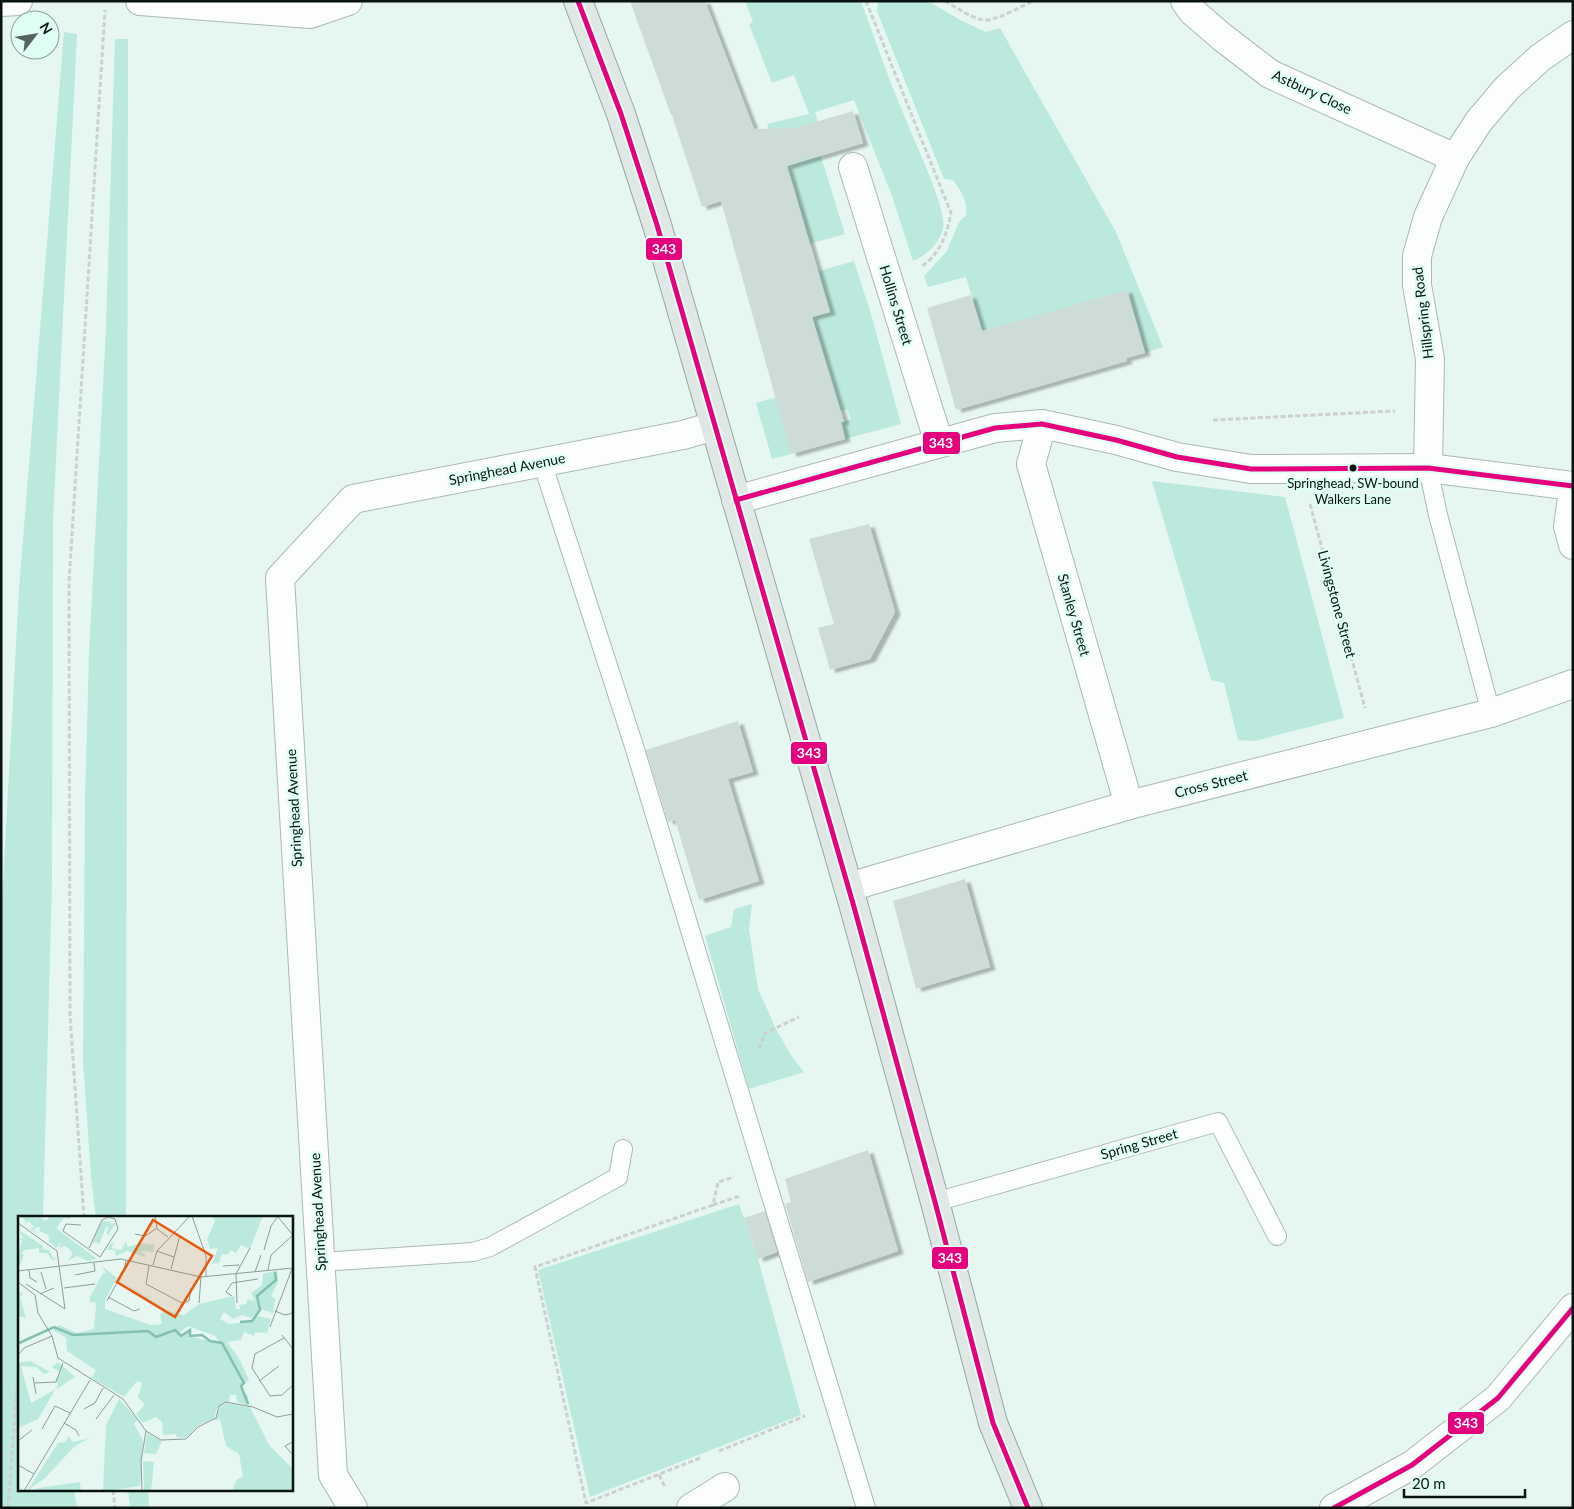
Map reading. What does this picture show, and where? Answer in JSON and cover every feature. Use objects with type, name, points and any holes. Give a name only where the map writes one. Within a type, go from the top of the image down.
[{"type":"main road","points":[[578,1],[621,114],[654,216],[849,887],[936,1202],[992,1423],[1028,1508]]},
{"type":"street","points":[[1,2],[18,1]]},
{"type":"street","points":[[140,1],[310,14],[348,1]]},
{"type":"street","name":"Astbury Close","points":[[1185,1],[1193,12],[1222,37],[1270,74],[1455,158]]},
{"type":"street","name":"Hillspring Road","points":[[1428,468],[1430,359],[1418,285],[1417,256],[1428,217],[1440,187],[1455,158],[1507,88],[1540,58],[1573,35]]},
{"type":"street","name":"Hollins Street","points":[[853,167],[939,443]]},
{"type":"street","points":[[736,500],[995,428],[1042,424],[1116,440],[1176,457],[1251,469],[1428,468],[1573,486]]},
{"type":"street","name":"Stanley Street","points":[[1042,424],[1031,464],[1129,805]]},
{"type":"street","name":"Springhead Avenue","points":[[353,1508],[334,1475],[280,578],[353,499],[683,435],[714,426]]},
{"type":"street","points":[[1573,491],[1568,526],[1573,545]]},
{"type":"street","name":"Cross Street","points":[[849,887],[1129,805],[1491,713],[1573,684]]},
{"type":"street","points":[[1334,1508],[1412,1465],[1498,1398],[1573,1308]]},
{"type":"street","points":[[691,1508],[725,1487]]},
{"type":"lane","points":[[542,462],[634,746],[866,1508]]},
{"type":"lane","points":[[1428,468],[1438,515],[1491,713]]},
{"type":"lane","name":"Spring Street","points":[[936,1202],[1218,1122],[1277,1236]]},
{"type":"lane","points":[[321,1262],[473,1252],[490,1247],[618,1177],[623,1149]]},
{"type":"path","points":[[866,1],[951,213],[944,240],[935,254],[923,266],[888,280]]},
{"type":"path","points":[[946,1],[984,20],[996,17],[1033,1]]},
{"type":"path","points":[[84,1216],[70,1015],[69,582],[104,25]]},
{"type":"path","points":[[1214,420],[1404,411]]},
{"type":"path","name":"Livingstone Street","points":[[1309,501],[1368,716]]},
{"type":"path","points":[[779,1025],[799,1017]]},
{"type":"path","points":[[713,1205],[718,1182],[763,1168]]},
{"type":"path","points":[[705,1456],[586,1503],[535,1267],[740,1196],[743,1204]]},
{"type":"path","points":[[8,1508],[18,1373]]},
{"type":"path","points":[[714,1453],[806,1417],[803,1407]]},
{"type":"path","points":[[113,1492],[115,1508]]},
{"type":"green space","points":[[745,1],[861,1],[892,87],[940,206],[943,229],[935,244],[923,256],[913,261],[892,196],[854,100],[815,112],[825,145],[818,147],[845,234],[791,249],[797,201],[792,181],[764,189],[775,153],[767,124],[809,114],[794,75],[772,83],[749,24],[753,22]]},
{"type":"green space","points":[[878,1],[928,1],[962,21],[986,32],[1000,28],[1116,232],[1163,347],[1145,353],[1127,291],[990,358],[966,277],[928,287],[924,276],[947,251],[959,222],[966,215],[966,205],[961,192],[953,180],[944,179],[877,11]]},
{"type":"green space","points":[[64,32],[77,34],[53,520],[52,883],[43,1216],[18,1216],[18,1492],[74,1492],[77,1508],[1,1508],[1,919],[19,589]]},
{"type":"green space","points":[[115,39],[128,39],[126,1216],[96,1216],[83,1062],[85,799],[89,653],[106,328]]},
{"type":"green space","points":[[854,261],[871,314],[901,424],[845,439],[841,422],[851,419],[847,409],[838,412],[811,317],[830,312],[826,298],[799,277]]},
{"type":"green space","points":[[777,397],[791,454],[772,459],[756,403]]},
{"type":"green space","points":[[1152,481],[1285,497],[1344,718],[1255,741],[1238,740],[1224,683],[1211,680]]},
{"type":"green space","points":[[752,904],[749,929],[758,989],[777,1031],[792,1057],[804,1072],[749,1089],[705,936],[731,927],[734,909]]},
{"type":"green space","points":[[739,1204],[758,1259],[801,1415],[590,1497],[538,1270]]},
{"type":"green space","points":[[128,1492],[148,1492],[149,1508],[130,1508]]},
{"type":"building","points":[[630,1],[705,1],[754,129],[795,128],[853,111],[863,143],[787,166],[830,312],[812,317],[844,422],[841,422],[845,439],[791,454],[721,201],[702,207],[672,115]]},
{"type":"building","points":[[1127,290],[1145,353],[1126,358],[1127,361],[956,410],[927,308],[971,295],[982,331]]},
{"type":"building","points":[[869,524],[895,612],[870,659],[830,670],[818,628],[834,624],[809,539]]},
{"type":"building","points":[[738,721],[753,772],[728,779],[759,881],[699,900],[675,820],[668,822],[646,750]]},
{"type":"building","points":[[965,879],[990,967],[916,989],[893,901]]},
{"type":"building","points":[[868,1150],[898,1251],[808,1282],[785,1204],[791,1202],[785,1179]]},
{"type":"building","points":[[765,1211],[777,1252],[758,1259],[744,1218]]},
{"type":"transit line","name":"343","points":[[578,1],[621,114],[657,225],[854,907],[993,1423],[1028,1508]]},
{"type":"transit line","name":"343","points":[[736,500],[995,428],[1042,424],[1116,440],[1177,457],[1251,469],[1428,468],[1573,486]]},
{"type":"transit line","name":"343","points":[[1334,1508],[1412,1465],[1498,1398],[1573,1308]]},
{"type":"place","name":"Springhead, SW-bound Walkers Lane","points":[[1353,468]]}]
